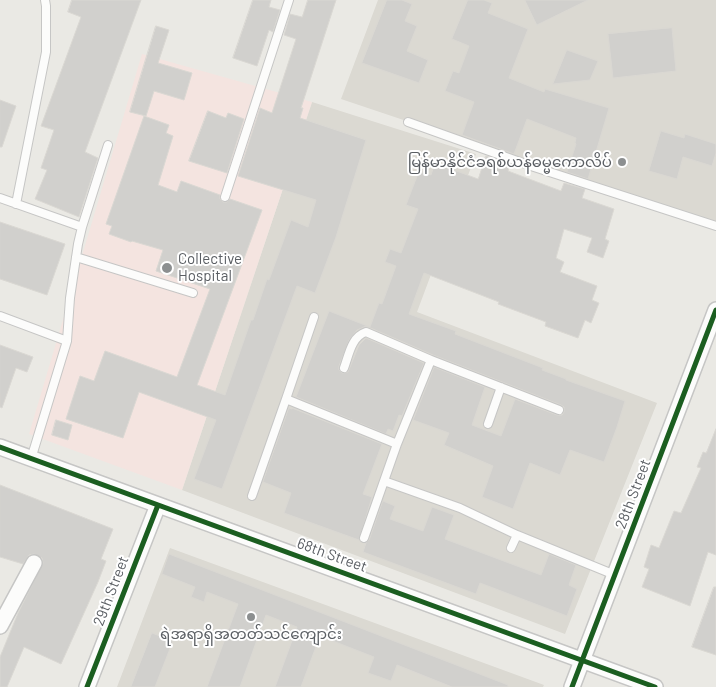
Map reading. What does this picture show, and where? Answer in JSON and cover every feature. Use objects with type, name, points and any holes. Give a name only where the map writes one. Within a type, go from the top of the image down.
[{"type":"street","name":"28th Street","points":[[572,687],[716,310]]},
{"type":"street","name":"68th Street","points":[[0,447],[655,687]]},
{"type":"street","name":"29th Street","points":[[87,687],[158,505]]},
{"type":"street","points":[[0,626],[34,563]]},
{"type":"lane","points":[[16,204],[46,52],[45,0]]},
{"type":"lane","points":[[225,197],[289,0]]},
{"type":"lane","points":[[408,122],[534,167],[716,226]]},
{"type":"lane","points":[[31,459],[67,341],[76,257],[82,227],[108,145]]},
{"type":"lane","points":[[0,198],[82,227]]},
{"type":"lane","points":[[76,257],[193,293]]},
{"type":"lane","points":[[0,316],[67,341]]},
{"type":"lane","points":[[252,496],[314,317]]},
{"type":"lane","points":[[344,368],[355,339],[366,332],[431,360],[559,410]]},
{"type":"lane","points":[[364,538],[431,360]]},
{"type":"lane","points":[[488,424],[501,387]]},
{"type":"lane","points":[[286,399],[398,444]]},
{"type":"lane","points":[[384,481],[460,508],[517,535],[615,575]]},
{"type":"lane","points":[[511,548],[517,535]]},
{"type":"shaded area","name":"မြန်မာနိုင်ငံခရစ်ယန်ဓမ္မကောလိပ်","points":[[378,0],[716,0],[716,225],[341,99]]},
{"type":"shaded area","name":"Collective Hospital","points":[[142,54],[312,102],[182,490],[29,434]]},
{"type":"shaded area","points":[[312,102],[476,154],[417,312],[657,403],[565,634],[182,490]]},
{"type":"shaded area","name":"ရဲအရာရှိအတတ်သင်ကျောင်း","points":[[170,548],[544,685],[543,687],[117,687]]},
{"type":"building","points":[[72,0],[141,0],[85,152],[98,158],[79,217],[35,199],[47,170],[41,168],[54,130],[41,126],[81,17],[68,12]]},
{"type":"building","points":[[253,0],[271,0],[269,7],[280,10],[273,32],[269,30],[257,66],[233,58]]},
{"type":"building","points":[[308,0],[336,0],[301,108],[303,108],[300,118],[366,140],[336,237],[315,293],[297,286],[222,489],[194,479],[216,420],[139,392],[123,438],[66,419],[80,376],[94,381],[105,351],[177,377],[210,289],[156,271],[163,250],[109,234],[112,226],[106,224],[144,116],[169,125],[166,133],[173,136],[158,185],[177,192],[181,181],[220,195],[220,199],[223,202],[227,202],[230,199],[262,210],[197,385],[225,395],[251,320],[253,320],[267,279],[269,280],[291,220],[308,227],[316,200],[238,176],[260,108],[272,113],[296,39],[284,35],[290,14],[302,17]]},
{"type":"building","points":[[387,0],[402,0],[412,4],[405,21],[417,26],[407,51],[428,60],[419,83],[362,63]]},
{"type":"building","points":[[468,0],[484,0],[492,3],[488,13],[528,29],[509,78],[544,92],[545,89],[609,108],[588,179],[567,172],[576,144],[576,138],[527,119],[514,154],[462,135],[474,102],[445,91],[453,71],[459,73],[469,46],[452,39]]},
{"type":"building","points":[[525,0],[588,0],[537,25]]},
{"type":"building","points":[[156,26],[169,30],[158,63],[192,73],[184,100],[154,91],[146,116],[130,112]]},
{"type":"building","points":[[672,28],[676,71],[613,78],[608,34]]},
{"type":"building","points":[[567,50],[598,61],[590,80],[553,84]]},
{"type":"building","points":[[0,100],[16,106],[2,147],[0,147]]},
{"type":"building","points":[[208,111],[226,118],[228,113],[244,119],[227,173],[189,161]]},
{"type":"building","points":[[661,131],[684,138],[685,134],[716,144],[716,153],[712,166],[683,157],[677,179],[649,171]]},
{"type":"building","points":[[486,156],[510,164],[508,171],[561,191],[564,183],[585,189],[582,198],[614,209],[605,239],[609,241],[603,258],[587,252],[592,238],[564,229],[556,258],[564,262],[560,272],[597,286],[592,300],[599,303],[591,323],[585,320],[578,338],[545,326],[546,322],[498,304],[499,302],[424,273],[409,314],[456,331],[455,334],[543,368],[542,370],[566,380],[625,401],[604,462],[570,450],[560,475],[530,463],[513,509],[482,497],[493,466],[444,445],[449,433],[413,420],[434,367],[485,387],[472,425],[501,436],[515,399],[557,415],[562,415],[564,412],[564,407],[561,405],[433,355],[366,326],[357,330],[349,340],[339,366],[339,370],[342,373],[348,372],[359,345],[366,338],[424,363],[402,416],[399,415],[393,431],[388,429],[386,434],[296,397],[329,311],[370,327],[379,303],[382,304],[396,266],[385,262],[390,249],[401,253],[418,209],[406,205],[419,171],[431,175],[435,163],[478,179]]},
{"type":"building","points":[[0,222],[65,244],[47,295],[0,279]]},
{"type":"building","points":[[0,345],[33,357],[27,372],[16,368],[2,408],[0,407]]},
{"type":"building","points":[[289,408],[382,444],[363,494],[372,497],[359,540],[284,513],[291,493],[263,482]]},
{"type":"building","points":[[56,420],[72,425],[68,440],[52,435]]},
{"type":"building","points":[[716,429],[716,555],[708,552],[690,606],[642,587],[649,569],[644,567],[651,545],[659,548],[674,511],[681,513],[701,468],[697,467],[703,452],[706,453]]},
{"type":"building","points":[[0,485],[113,529],[101,559],[106,561],[98,582],[61,664],[24,647],[7,687],[0,687],[0,657],[18,613],[43,563],[42,558],[34,554],[29,555],[23,564],[0,557]]},
{"type":"building","points":[[383,501],[395,506],[390,519],[423,531],[432,507],[454,515],[445,539],[541,575],[549,554],[576,565],[569,585],[577,589],[567,616],[480,583],[476,594],[363,552]]},
{"type":"building","points":[[169,554],[508,685],[508,687],[452,687],[397,665],[391,681],[368,673],[374,657],[320,636],[301,687],[275,687],[297,627],[266,615],[240,687],[207,687],[238,604],[207,592],[204,602],[191,597],[195,587],[162,574]]},
{"type":"building","points":[[714,587],[716,587],[716,655],[692,647]]},
{"type":"building","points":[[152,633],[173,641],[155,687],[131,687]]},
{"type":"cycle path","points":[[572,687],[716,310]]},
{"type":"cycle path","points":[[0,447],[655,687]]},
{"type":"cycle path","points":[[87,687],[158,505]]},
{"type":"place","name":"မြန်မာနိုင်ငံခရစ်ယန်ဓမ္မကောလိပ်","points":[[622,162]]},
{"type":"place","name":"Collective Hospital","points":[[167,268]]},
{"type":"place","name":"ရဲအရာရှိအတတ်သင်ကျောင်း","points":[[251,617]]}]
